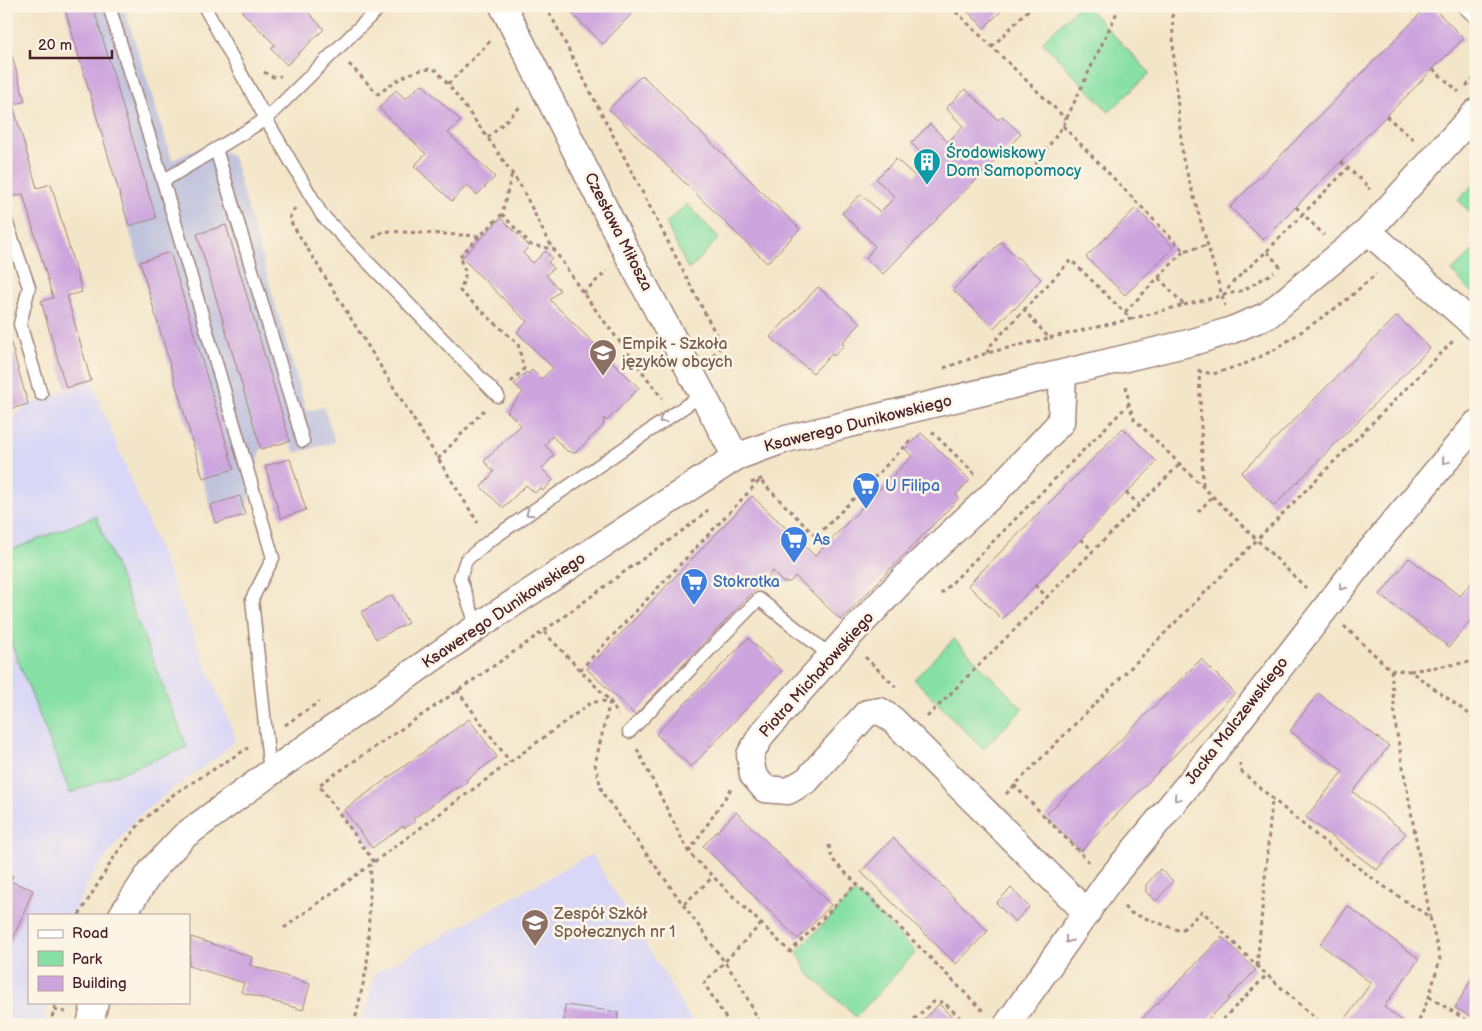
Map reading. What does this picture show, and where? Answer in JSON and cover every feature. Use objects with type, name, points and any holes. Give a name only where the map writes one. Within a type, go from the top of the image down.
[{"type":"street","name":"Czesława Miłosza","points":[[507,14],[542,85],[736,457]]},
{"type":"street","name":"Ksawerego Dunikowskiego","points":[[123,914],[152,870],[184,836],[477,627],[736,457],[786,439],[1193,342],[1232,330],[1268,315],[1368,231],[1468,102]]},
{"type":"street","points":[[1368,231],[1465,333]]},
{"type":"street","name":"Piotra Michałowskiego","points":[[751,760],[750,755],[762,734],[831,656],[914,568],[995,492],[1061,422],[1063,373]]},
{"type":"street","name":"Jacka Malczewskiego","points":[[1006,1025],[1088,913],[1108,882],[1201,769],[1334,616],[1476,424]]},
{"type":"street","points":[[751,760],[753,775],[765,789],[788,791],[807,780],[867,713],[880,711],[892,719],[1088,913]]},
{"type":"street","points":[[90,1025],[95,1004]]},
{"type":"lane","points":[[109,6],[163,181],[273,558],[252,599],[270,773]]},
{"type":"lane","points":[[204,6],[266,119],[322,215],[498,396]]},
{"type":"lane","points":[[163,181],[266,119],[381,6]]},
{"type":"lane","points":[[1463,6],[1476,18]]},
{"type":"lane","points":[[216,149],[303,441]]},
{"type":"lane","points":[[6,221],[29,287],[20,324],[41,394]]},
{"type":"lane","points":[[477,627],[460,578],[466,560],[489,540],[673,412],[703,394]]},
{"type":"lane","points":[[629,732],[759,599],[831,656]]},
{"type":"path","points":[[546,6],[722,346],[707,361]]},
{"type":"path","points":[[950,6],[1066,119]]},
{"type":"path","points":[[992,47],[1032,6]]},
{"type":"path","points":[[1031,171],[1063,126],[1120,6]]},
{"type":"path","points":[[1172,6],[1174,65],[1183,159],[1232,330]]},
{"type":"path","points":[[448,84],[507,14]]},
{"type":"path","points":[[336,51],[378,94],[402,77],[428,68],[436,70],[512,173],[554,249],[583,293],[673,412]]},
{"type":"path","points":[[258,66],[264,72],[273,76],[284,76]]},
{"type":"path","points":[[1433,69],[1468,102]]},
{"type":"path","points":[[488,138],[542,85]]},
{"type":"path","points":[[1386,116],[1414,140]]},
{"type":"path","points":[[1063,126],[1184,251]]},
{"type":"path","points":[[1341,162],[1370,188],[1363,195]]},
{"type":"path","points":[[1222,297],[1233,282],[1267,251],[1348,168]]},
{"type":"path","points":[[438,459],[524,369],[518,344],[460,291],[466,273],[459,257],[502,214],[512,173]]},
{"type":"path","points":[[306,189],[289,220],[489,540]]},
{"type":"path","points":[[1296,208],[1324,235]]},
{"type":"path","points":[[502,214],[532,245],[554,249]]},
{"type":"path","points":[[1318,240],[1330,228]]},
{"type":"path","points":[[354,249],[384,231],[480,236]]},
{"type":"path","points":[[1124,312],[1184,251],[1208,245]]},
{"type":"path","points":[[944,368],[987,353],[1222,297],[1244,290],[1282,267],[1267,251]]},
{"type":"path","points":[[987,353],[990,346],[1071,260],[1131,319]]},
{"type":"path","points":[[1191,372],[1200,370],[1213,374],[1247,363],[1276,349],[1343,304],[1379,272]]},
{"type":"path","points":[[1158,277],[1184,305]]},
{"type":"path","points":[[1024,310],[1049,338]]},
{"type":"path","points":[[1005,794],[1465,333]]},
{"type":"path","points":[[1193,342],[1200,370],[1203,486]]},
{"type":"path","points":[[1135,384],[1125,386],[1134,419],[1391,670],[1410,671],[1476,660]]},
{"type":"path","points":[[941,594],[1129,404]]},
{"type":"path","points":[[925,426],[995,492]]},
{"type":"path","points":[[760,480],[816,537],[918,433]]},
{"type":"path","points":[[920,711],[926,718],[1180,464]]},
{"type":"path","points":[[742,485],[769,476]]},
{"type":"path","points":[[580,670],[760,480]]},
{"type":"path","points":[[1126,492],[1139,505]]},
{"type":"path","points":[[1198,512],[1214,496]]},
{"type":"path","points":[[354,1025],[367,966],[372,863],[319,785],[544,632],[632,566],[684,532],[712,506]]},
{"type":"path","points":[[1081,539],[1093,551]]},
{"type":"path","points":[[1035,585],[1047,597]]},
{"type":"path","points":[[544,632],[610,701],[629,732],[689,853],[790,952],[858,883]]},
{"type":"path","points":[[867,659],[900,692]]},
{"type":"path","points":[[1391,670],[1396,728],[1430,917],[1440,959],[1429,997],[1419,1021],[1424,1025]]},
{"type":"path","points":[[1410,671],[1476,719]]},
{"type":"path","points":[[457,690],[510,762]]},
{"type":"path","points":[[284,928],[592,702],[610,701]]},
{"type":"path","points":[[610,701],[596,764],[602,792],[738,982],[761,1025]]},
{"type":"path","points":[[689,853],[751,760]]},
{"type":"path","points":[[1014,786],[1108,882]]},
{"type":"path","points":[[1260,788],[1369,874],[1430,917]]},
{"type":"path","points":[[1257,966],[1272,799]]},
{"type":"path","points":[[829,845],[832,859],[971,998]]},
{"type":"path","points":[[684,904],[713,877]]},
{"type":"path","points":[[1123,905],[1131,913],[1181,931],[1202,911],[1266,975],[1323,1025]]},
{"type":"path","points":[[730,1025],[704,983],[761,924]]},
{"type":"path","points":[[1217,1025],[1266,975]]},
{"type":"path","points":[[1429,997],[1475,1025]]},
{"type":"path","points":[[908,1025],[933,1002],[943,1002],[968,1025]]},
{"type":"path","points":[[50,1025],[55,1004]]},
{"type":"shaded area","points":[[64,6],[124,6],[172,160],[210,143],[233,157],[306,411],[324,407],[335,442],[295,453],[290,441],[261,449],[245,515],[215,523]]},
{"type":"shaded area","points":[[91,381],[236,739],[220,755],[169,791],[136,818],[93,874],[73,914],[28,914],[28,1004],[48,1004],[43,1025],[27,1025],[6,1017],[6,423],[28,404]]},
{"type":"shaded area","name":"Zespół Szkół Społecznych nr 1","points":[[592,854],[694,1025],[361,1025],[375,973]]},
{"type":"green space","points":[[1079,6],[1086,6],[1150,73],[1109,112],[1042,42]]},
{"type":"green space","points":[[1476,182],[1476,218],[1458,200]]},
{"type":"green space","points":[[687,204],[719,238],[688,269],[666,223]]},
{"type":"green space","points":[[1476,248],[1476,298],[1452,271]]},
{"type":"green space","points":[[96,516],[187,747],[70,793],[6,630],[6,552]]},
{"type":"green space","points":[[954,639],[1023,709],[983,749],[914,679]]},
{"type":"green space","points":[[855,892],[916,952],[856,1017],[807,972],[797,951]]},
{"type":"building","points":[[64,6],[93,6],[156,218],[129,226]]},
{"type":"building","points":[[248,6],[302,6],[324,29],[287,65],[271,48],[275,45],[242,12]]},
{"type":"building","points":[[570,6],[639,6],[603,44],[567,9]]},
{"type":"building","points":[[962,6],[1006,6],[984,28]]},
{"type":"building","points":[[1428,6],[1431,6],[1464,38],[1263,240],[1230,207]]},
{"type":"building","points":[[7,39],[25,101],[13,105],[37,188],[51,184],[82,292],[67,296],[91,381],[66,388],[41,301],[53,298],[23,194],[11,197],[6,178]]},
{"type":"building","points":[[642,75],[800,229],[767,263],[609,109]]},
{"type":"building","points":[[422,84],[461,121],[448,133],[495,177],[477,195],[467,185],[452,201],[414,166],[426,154],[379,108],[396,90],[405,99]]},
{"type":"building","name":"Środowiskowy Dom Samopomocy","points":[[965,89],[998,120],[1002,116],[1021,134],[883,274],[866,258],[875,246],[842,213],[861,194],[880,212],[895,197],[876,179],[896,159],[915,176],[929,161],[911,143],[930,124],[948,142],[963,126],[946,108]]},
{"type":"building","points":[[1136,208],[1174,248],[1125,295],[1086,257]]},
{"type":"building","points":[[501,218],[529,246],[523,253],[533,263],[545,251],[552,258],[548,262],[554,268],[546,275],[560,290],[550,300],[639,388],[607,421],[604,418],[603,426],[575,453],[567,451],[552,436],[545,445],[554,455],[542,469],[553,480],[543,491],[540,488],[535,493],[526,485],[503,508],[481,487],[494,472],[484,461],[521,425],[507,411],[523,392],[514,384],[526,372],[528,374],[532,370],[541,379],[553,368],[517,332],[527,322],[462,258]]},
{"type":"building","points":[[226,225],[290,441],[261,449],[197,234]]},
{"type":"building","points":[[1001,242],[1041,279],[1015,309],[1013,308],[994,328],[953,290]]},
{"type":"building","points":[[170,252],[234,469],[203,478],[140,262]]},
{"type":"building","points":[[818,287],[861,323],[842,343],[844,345],[834,356],[832,354],[813,373],[770,337]]},
{"type":"building","points":[[1397,316],[1430,348],[1274,506],[1241,473]]},
{"type":"building","points":[[6,326],[28,404],[6,410]]},
{"type":"building","points":[[1123,428],[1157,462],[1002,619],[968,585]]},
{"type":"building","points":[[921,433],[970,480],[956,495],[959,498],[841,620],[795,576],[790,582],[782,582],[773,571],[635,715],[587,669],[752,496],[815,556],[912,456],[905,449]]},
{"type":"building","points":[[290,459],[306,510],[281,518],[265,466]]},
{"type":"building","points":[[240,496],[245,515],[215,523],[210,505]]},
{"type":"building","points":[[1409,558],[1460,596],[1476,577],[1476,613],[1449,647],[1380,595]]},
{"type":"building","points":[[392,595],[408,623],[376,639],[361,612]]},
{"type":"building","points":[[748,638],[782,671],[691,767],[656,734]]},
{"type":"building","points":[[1201,659],[1235,693],[1081,851],[1045,816]]},
{"type":"building","points":[[1318,693],[1389,746],[1353,792],[1406,833],[1377,870],[1306,817],[1343,771],[1290,731]]},
{"type":"building","points":[[469,719],[497,757],[466,780],[467,782],[457,789],[456,787],[413,819],[415,822],[404,828],[403,826],[372,848],[344,810]]},
{"type":"building","points":[[736,812],[831,905],[798,939],[703,846]]},
{"type":"building","points":[[893,838],[988,931],[956,964],[861,872]]},
{"type":"building","points":[[1160,869],[1173,881],[1156,901],[1146,892],[1146,885]]},
{"type":"building","points":[[6,873],[13,876],[10,881],[33,890],[8,951],[6,950]]},
{"type":"building","points":[[1011,888],[1029,907],[1015,922],[996,903]]},
{"type":"building","points":[[1348,906],[1419,959],[1384,1007],[1408,1025],[1341,1025],[1371,983],[1320,944]]},
{"type":"building","points":[[191,937],[252,957],[250,965],[310,984],[303,1010],[241,992],[244,983],[190,966]]},
{"type":"building","points":[[1222,937],[1256,970],[1228,998],[1230,999],[1201,1025],[1136,1025]]},
{"type":"building","points":[[1476,971],[1476,1019],[1455,1008]]},
{"type":"building","points":[[939,1004],[960,1025],[919,1025]]},
{"type":"building","points":[[565,1005],[618,1012],[617,1025],[563,1025]]},
{"type":"building","points":[[165,1020],[178,1024],[178,1025],[164,1025]]},
{"type":"place","name":"Środowiskowy Dom Samopomocy","points":[[927,186]]},
{"type":"place","name":"Empik - Szkoła języków obcych","points":[[603,377]]},
{"type":"place","name":"U Filipa","points":[[866,510]]},
{"type":"place","name":"As","points":[[794,564]]},
{"type":"place","name":"Stokrotka","points":[[694,606]]},
{"type":"place","name":"Zespół Szkół Społecznych nr 1","points":[[535,947]]}]
